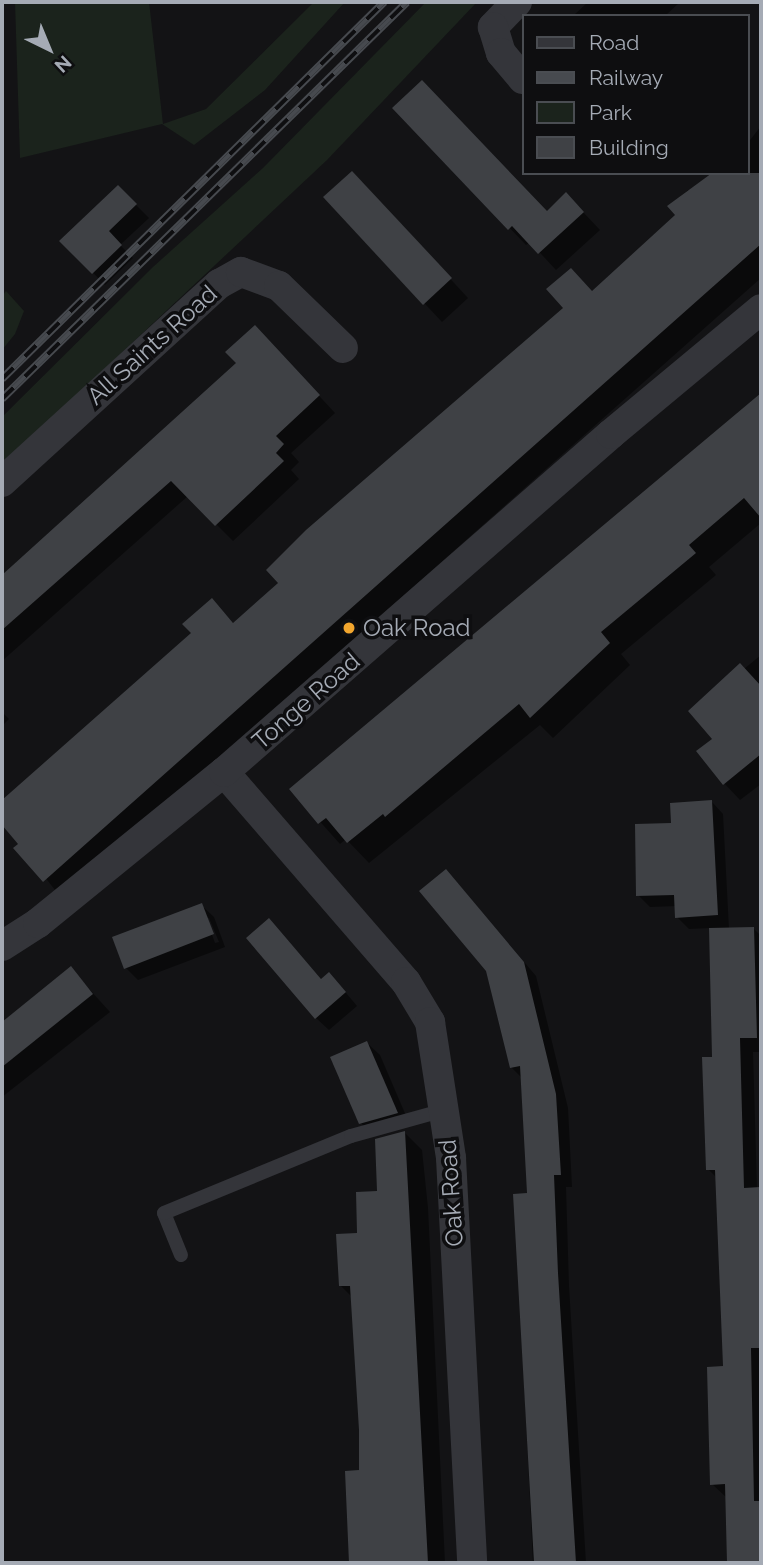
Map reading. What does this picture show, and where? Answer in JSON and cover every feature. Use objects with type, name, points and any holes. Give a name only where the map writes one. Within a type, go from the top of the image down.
[{"type":"street","points":[[517,2],[493,27],[501,53],[522,78]]},
{"type":"street","name":"All Saints Road","points":[[2,482],[219,284],[241,272],[279,286],[343,348]]},
{"type":"street","name":"Tonge Road","points":[[2,946],[38,923],[224,772],[611,434],[761,309]]},
{"type":"street","name":"Oak Road","points":[[224,772],[406,982],[430,1022],[445,1110],[472,1563]]},
{"type":"lane","points":[[181,1255],[164,1213],[351,1136],[445,1110]]},
{"type":"green space","points":[[15,2],[149,2],[163,124],[206,109],[314,2],[345,2],[265,90],[194,145],[162,124],[20,158]]},
{"type":"green space","points":[[426,2],[477,2],[327,160],[2,465],[2,417],[153,267],[263,168]]},
{"type":"green space","points":[[6,291],[24,311],[15,334],[2,350],[2,296]]},
{"type":"building","points":[[422,80],[547,211],[566,192],[584,212],[538,254],[512,226],[508,230],[392,108]]},
{"type":"building","points":[[352,171],[452,278],[423,305],[323,197]]},
{"type":"building","points":[[761,173],[761,244],[43,882],[13,848],[18,844],[2,825],[2,800],[191,633],[182,624],[212,598],[233,623],[278,583],[266,570],[306,530],[563,308],[546,289],[571,268],[592,291],[675,215],[667,206],[709,175]]},
{"type":"building","points":[[118,185],[137,204],[109,231],[122,245],[92,274],[59,241]]},
{"type":"building","points":[[255,325],[320,395],[276,436],[284,444],[276,453],[284,461],[215,526],[171,481],[2,630],[2,575],[236,363],[225,352]]},
{"type":"building","points":[[761,393],[761,518],[744,498],[689,545],[696,553],[601,632],[610,643],[530,718],[519,704],[385,817],[383,814],[347,843],[326,818],[318,824],[289,789]]},
{"type":"building","points":[[740,663],[761,686],[761,754],[723,785],[696,751],[712,739],[688,711]]},
{"type":"building","points":[[712,800],[718,915],[675,918],[674,895],[636,896],[635,824],[671,823],[670,803]]},
{"type":"building","points":[[446,869],[524,962],[556,1094],[561,1175],[554,1175],[558,1273],[576,1563],[534,1563],[513,1194],[527,1193],[520,1066],[510,1068],[486,971],[419,891]]},
{"type":"building","points":[[202,903],[214,934],[124,969],[112,937]]},
{"type":"building","points":[[269,918],[321,979],[329,972],[346,992],[315,1019],[246,938]]},
{"type":"building","points":[[754,927],[757,1038],[740,1038],[744,1188],[760,1187],[761,1348],[751,1348],[754,1501],[761,1501],[761,1563],[727,1563],[725,1484],[710,1485],[707,1367],[723,1366],[715,1170],[706,1170],[702,1057],[712,1057],[709,928]]},
{"type":"building","points":[[71,966],[93,994],[2,1067],[2,1022]]},
{"type":"building","points":[[367,1041],[398,1113],[359,1124],[330,1057]]},
{"type":"building","points":[[405,1131],[428,1563],[349,1563],[345,1471],[359,1470],[359,1430],[350,1286],[339,1286],[336,1234],[357,1233],[356,1192],[377,1191],[375,1139]]},
{"type":"railway","points":[[2,379],[384,2]]},
{"type":"railway","points":[[2,399],[407,2]]},
{"type":"place","name":"Oak Road","points":[[349,628]]}]
